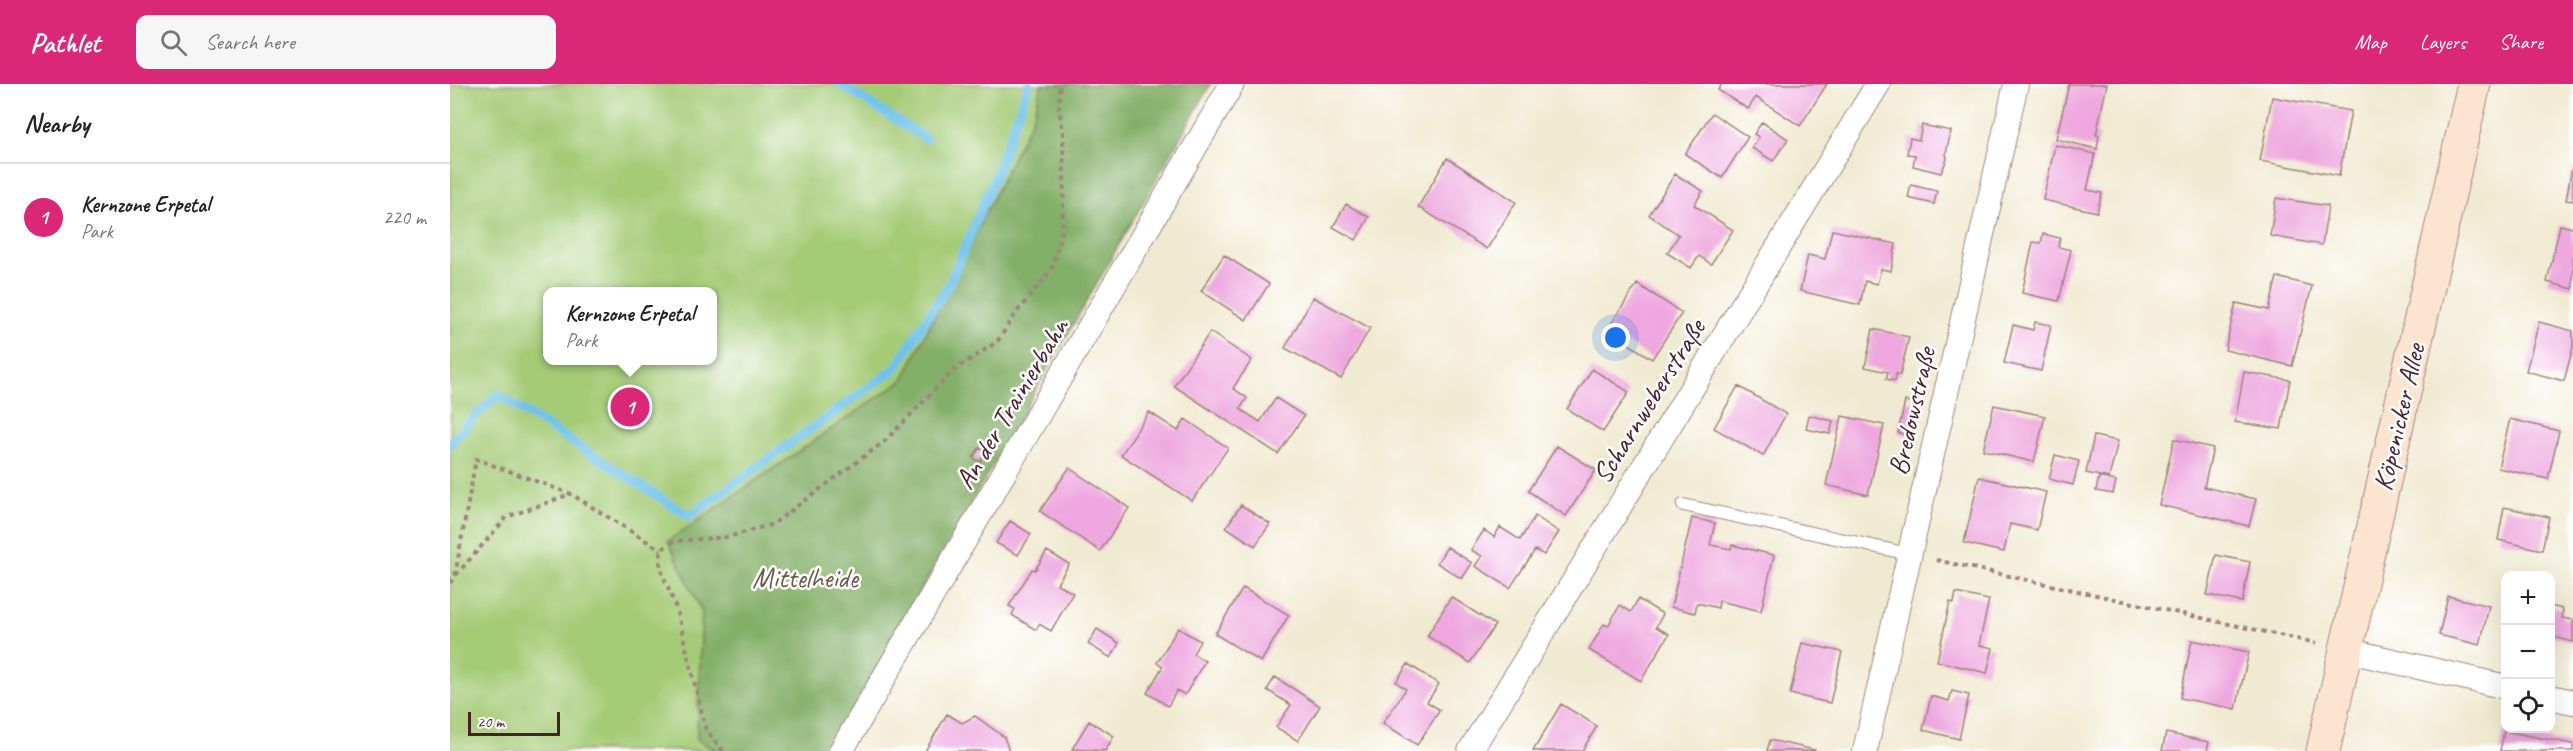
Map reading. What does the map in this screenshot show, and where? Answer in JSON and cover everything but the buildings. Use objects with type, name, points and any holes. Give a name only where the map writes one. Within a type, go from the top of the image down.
[{"type":"street","name":"An der Trainierbahn","points":[[841,751],[1232,84]]},
{"type":"street","name":"Scharnweberstraße","points":[[1470,751],[1878,84]]},
{"type":"street","name":"Bredowstraße","points":[[1865,751],[2016,84]]},
{"type":"street","name":"Köpenicker Allee","points":[[2323,751],[2474,84]]},
{"type":"street","points":[[2345,650],[2501,686]]},
{"type":"street","points":[[2555,698],[2573,702]]},
{"type":"lane","points":[[1683,505],[1909,554]]},
{"type":"path","points":[[661,550],[674,541],[728,537],[773,524],[885,441],[954,370],[996,342],[1051,270],[1062,231],[1064,183],[1063,132],[1059,108],[1060,84]]},
{"type":"path","points":[[456,575],[476,459],[571,494],[661,550]]},
{"type":"path","points":[[450,583],[507,517],[571,494]]},
{"type":"path","points":[[661,550],[660,567],[677,611],[706,730],[723,751]]},
{"type":"path","points":[[1909,554],[2295,638]]},
{"type":"green space","points":[[450,84],[1042,84],[1033,117],[903,380],[668,541],[702,612],[697,736],[701,742],[717,751],[450,751]]},
{"type":"green space","name":"Mittelheide","points":[[1042,84],[1211,84],[829,751],[717,751],[697,739],[702,612],[668,541],[903,380],[1033,117]]},
{"type":"waterway","points":[[839,84],[926,139]]},
{"type":"waterway","points":[[450,445],[473,418],[498,395],[689,516],[895,369],[950,282],[994,179],[1029,84]]},
{"type":"place","name":"Kernzone Erpetal","points":[[630,407]]}]
